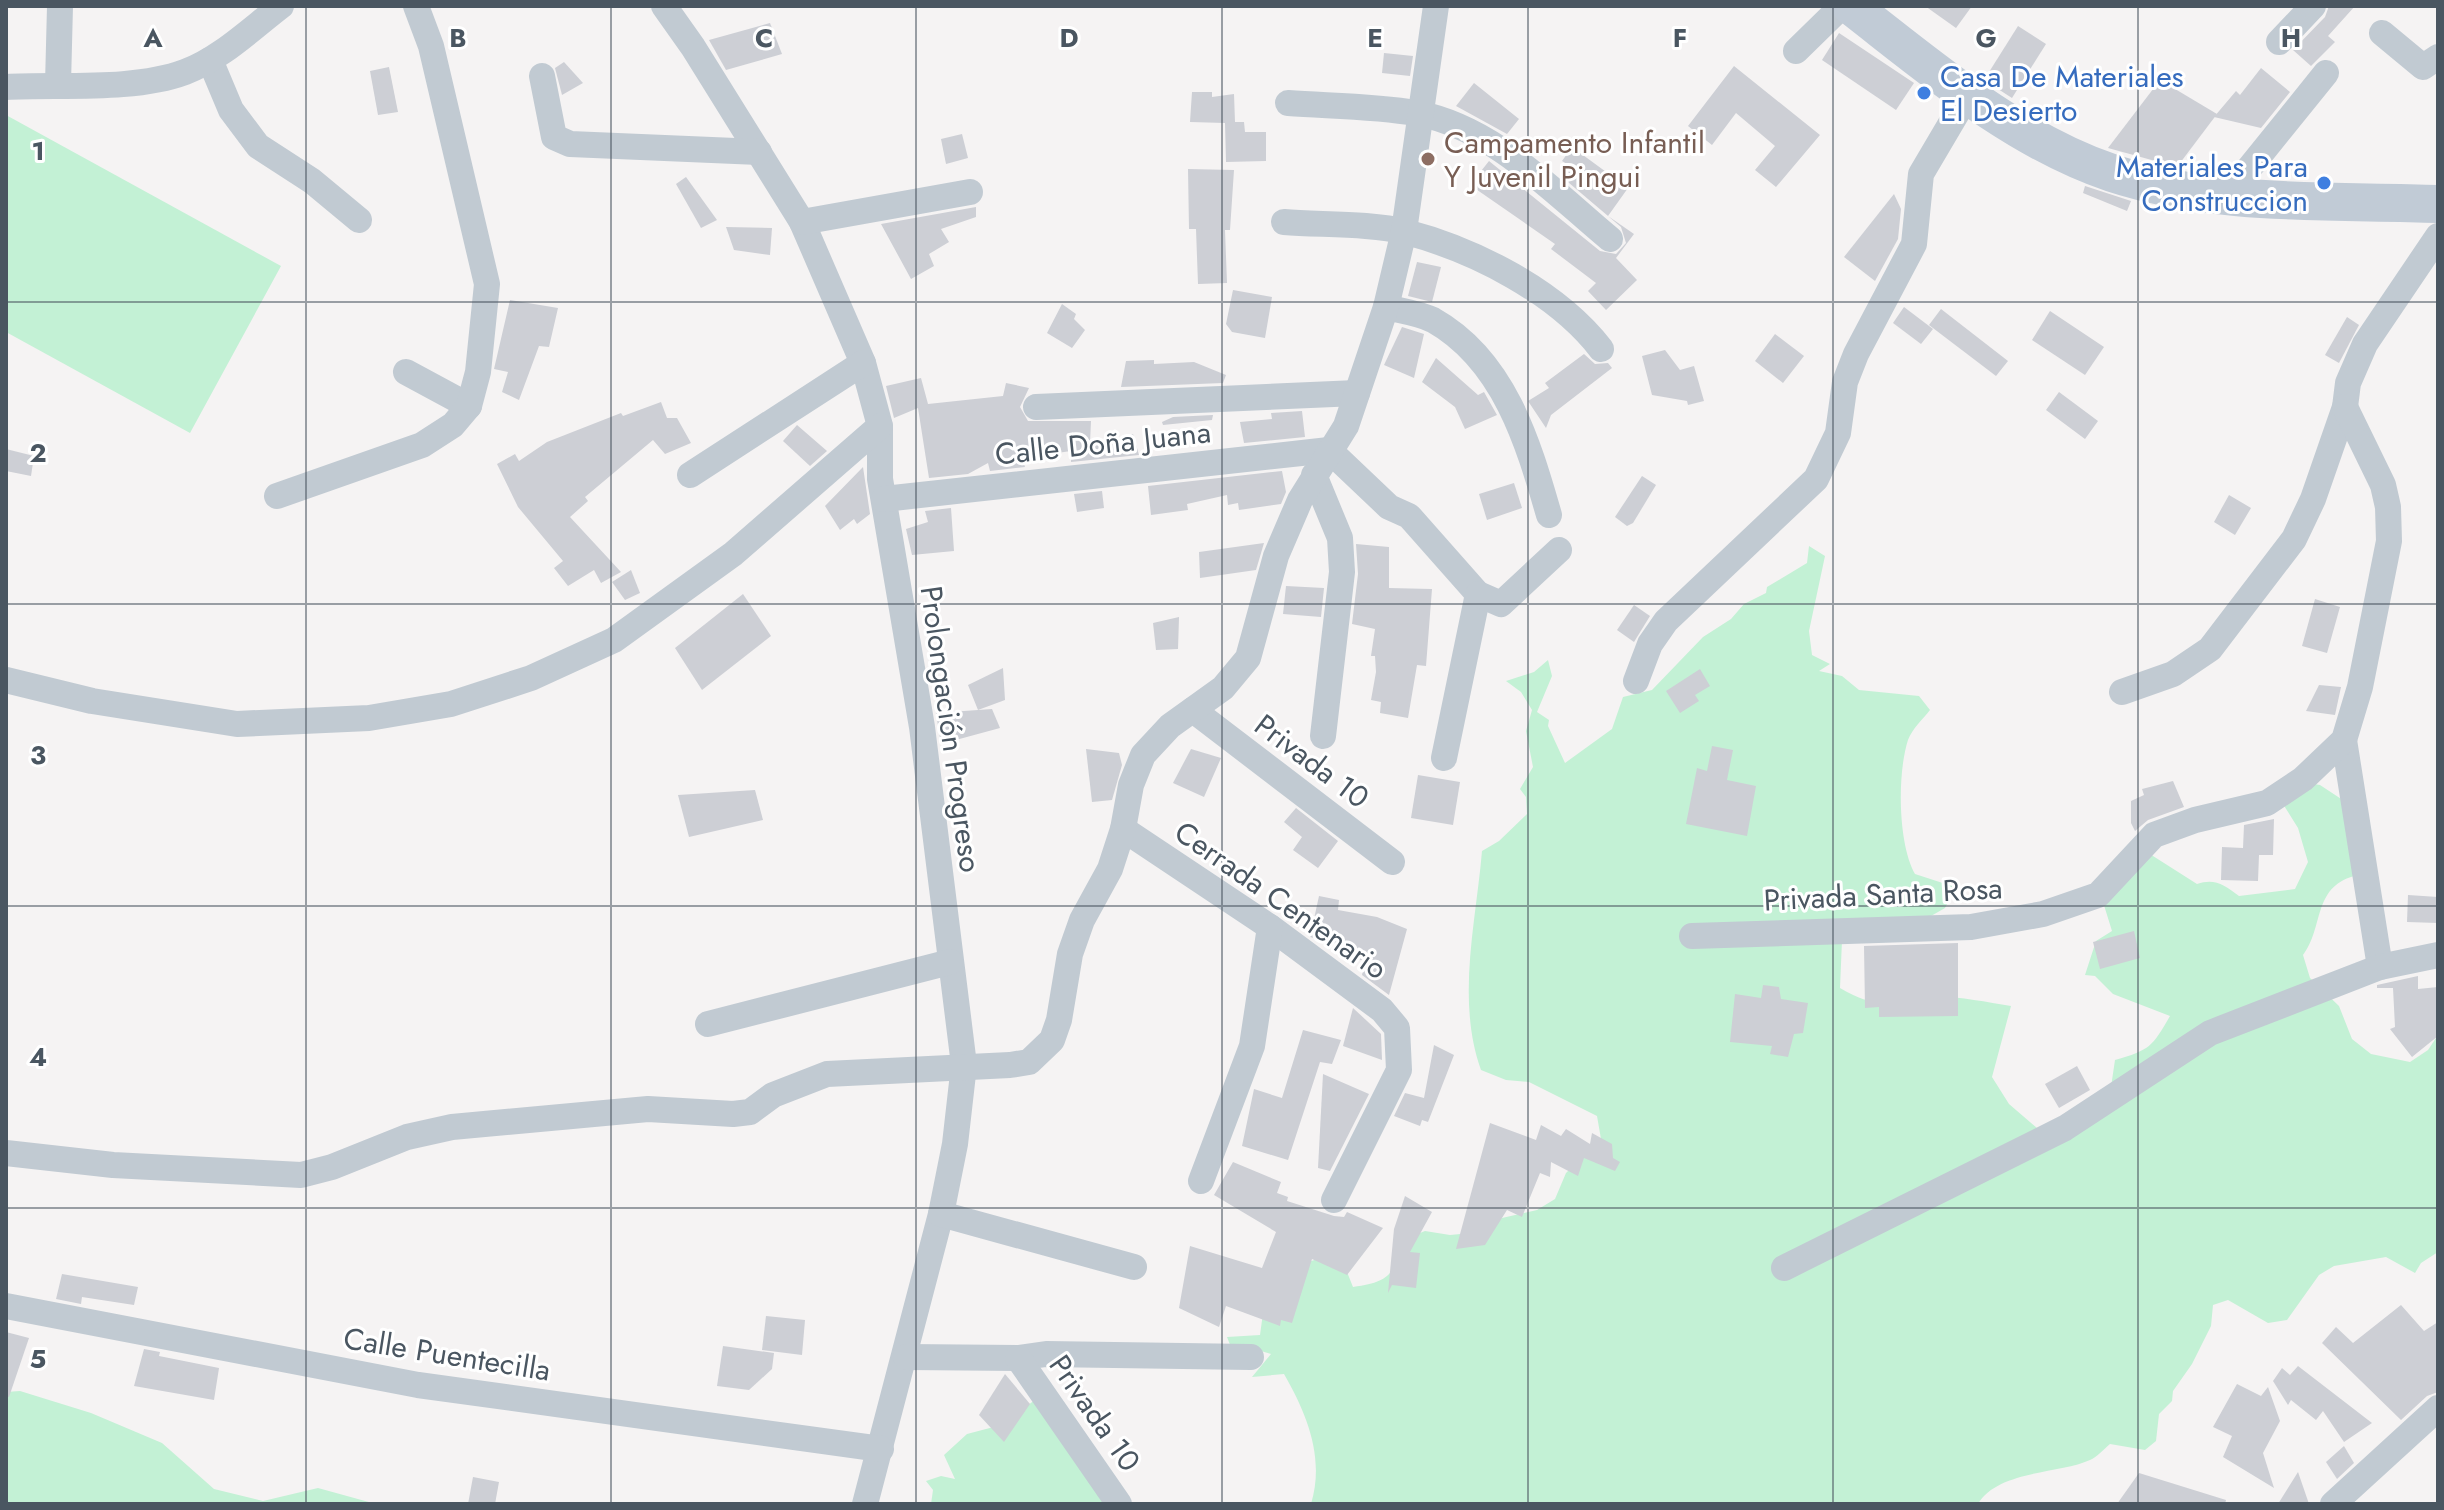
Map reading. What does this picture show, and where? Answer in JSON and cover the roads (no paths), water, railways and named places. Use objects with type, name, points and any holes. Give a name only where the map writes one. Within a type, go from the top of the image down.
[{"type":"street","points":[[58,84],[60,6]]},
{"type":"street","points":[[6,87],[139,82],[183,73],[210,60],[281,6]]},
{"type":"street","points":[[277,496],[422,445],[453,425],[469,406],[478,372],[487,284],[431,46],[416,6]]},
{"type":"street","name":"Prolongación Progreso","points":[[664,6],[802,222],[863,363],[880,426],[880,479],[922,727],[964,1065],[955,1144],[941,1214],[865,1504]]},
{"type":"street","points":[[6,1153],[113,1165],[301,1175],[332,1167],[407,1137],[452,1127],[648,1109],[750,1112],[773,1095],[827,1074],[1029,1062],[1052,1040],[1059,1020],[1070,954],[1082,920],[1110,869],[1123,829],[1131,785],[1143,755],[1170,726],[1223,688],[1248,658],[1276,556],[1314,475],[1329,450],[1340,439],[1386,307],[1404,231],[1436,6]]},
{"type":"street","points":[[1796,51],[1842,6]]},
{"type":"street","points":[[1851,6],[1967,96],[2072,157],[2111,173],[2226,197],[2438,204]]},
{"type":"street","points":[[2279,42],[2313,6]]},
{"type":"street","points":[[2382,33],[2423,67],[2438,57]]},
{"type":"street","points":[[210,60],[231,110],[258,146],[312,181],[359,220]]},
{"type":"street","points":[[2226,197],[2326,73]]},
{"type":"street","points":[[542,76],[554,137],[570,144],[759,152]]},
{"type":"street","points":[[1636,681],[1650,644],[1666,621],[1816,479],[1838,433],[1845,382],[1856,354],[1914,244],[1921,174],[1967,96]]},
{"type":"street","points":[[1288,103],[1419,114],[1468,130],[1498,146],[1610,239]]},
{"type":"street","points":[[802,222],[970,192]]},
{"type":"street","points":[[1284,222],[1404,231],[1502,268],[1580,321],[1601,349]]},
{"type":"street","points":[[2122,692],[2173,674],[2210,649],[2294,539],[2313,499],[2345,407],[2348,383],[2365,344],[2438,236]]},
{"type":"street","points":[[1386,307],[1430,319],[1458,337],[1484,365],[1507,397],[1534,463],[1549,515]]},
{"type":"street","points":[[690,475],[863,363]]},
{"type":"street","points":[[406,372],[469,406]]},
{"type":"street","points":[[1036,407],[1357,393]]},
{"type":"street","name":"Privada Santa Rosa","points":[[1692,936],[1971,927],[2043,914],[2098,895],[2154,835],[2195,820],[2267,803],[2314,770],[2344,740],[2360,687],[2389,541],[2388,507],[2383,485],[2345,407]]},
{"type":"street","points":[[8,682],[92,701],[237,724],[369,718],[451,704],[531,678],[614,640],[733,554],[880,426]]},
{"type":"street","points":[[1329,450],[1389,507],[1409,516],[1478,594],[1501,604],[1559,550]]},
{"type":"street","name":"Calle Doña Juana","points":[[884,499],[1329,450]]},
{"type":"street","points":[[1314,475],[1340,538],[1342,572],[1323,736]]},
{"type":"street","points":[[1444,758],[1478,594]]},
{"type":"street","name":"Privada 10","points":[[1193,710],[1392,862]]},
{"type":"street","points":[[2344,740],[2380,967]]},
{"type":"street","name":"Cerrada Centenario","points":[[1123,829],[1270,927],[1382,1010],[1397,1028],[1399,1070],[1334,1200]]},
{"type":"street","points":[[1201,1181],[1252,1046],[1270,927]]},
{"type":"street","points":[[1784,1268],[2065,1128],[2210,1033],[2380,967],[2438,955]]},
{"type":"street","points":[[708,1024],[950,962]]},
{"type":"street","points":[[941,1214],[1134,1267]]},
{"type":"street","name":"Calle Puentecilla","points":[[6,1306],[418,1385],[881,1449]]},
{"type":"street","name":"Privada 10","points":[[906,1357],[1018,1358],[1046,1354],[1251,1357]]},
{"type":"street","name":"Privada 10","points":[[1018,1358],[1119,1504]]},
{"type":"street","points":[[2333,1504],[2438,1408]]},
{"type":"place","name":"Casa De Materiales El Desierto","points":[[1924,93]]},
{"type":"place","name":"Campamento Infantil Y Juvenil Pingui","points":[[1428,159]]},
{"type":"place","name":"Materiales Para Construccion","points":[[2324,183]]}]
